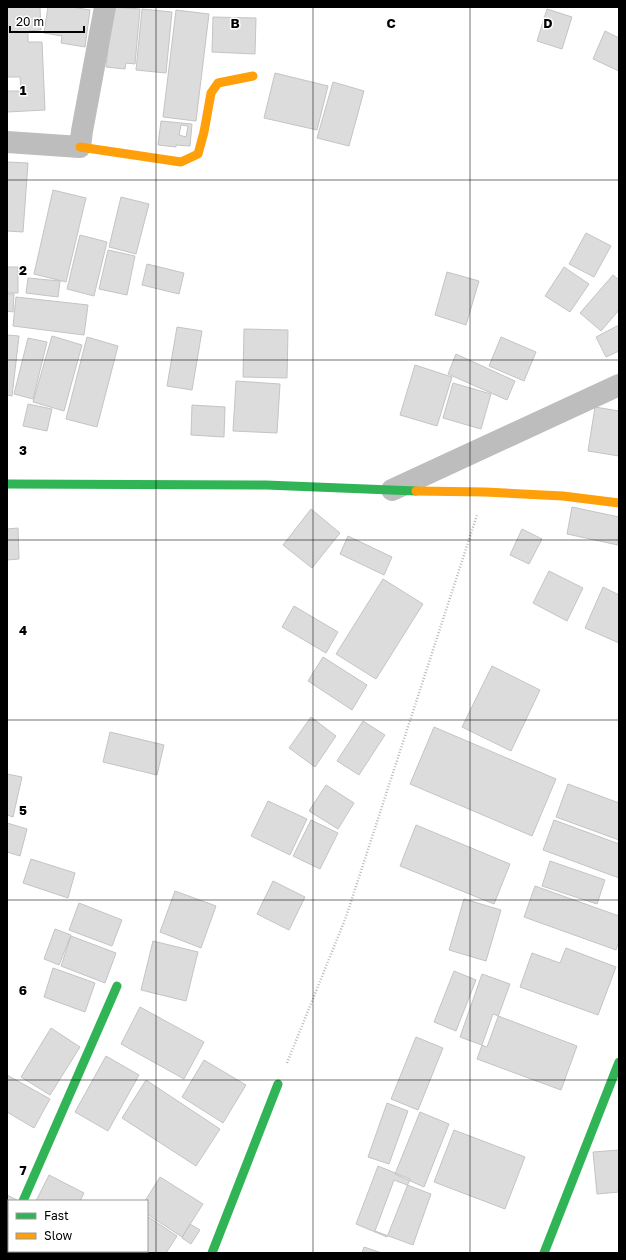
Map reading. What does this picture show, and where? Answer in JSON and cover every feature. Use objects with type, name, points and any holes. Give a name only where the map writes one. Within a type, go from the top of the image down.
[{"type":"street","points":[[80,147],[105,7]]},
{"type":"street","points":[[7,142],[80,147],[181,162],[198,154],[204,132],[211,93],[218,82],[253,76]]},
{"type":"street","points":[[392,490],[619,385]]},
{"type":"street","points":[[7,484],[266,485],[485,492],[563,496],[619,503]]},
{"type":"street","points":[[23,1200],[117,986]]},
{"type":"street","points":[[544,1253],[619,1062]]},
{"type":"street","points":[[212,1253],[278,1084]]},
{"type":"path","points":[[278,1084],[346,917],[485,492]]},
{"type":"building","points":[[7,7],[40,7],[41,30],[28,31],[28,42],[42,42],[45,110],[7,112],[7,91],[21,91],[20,77],[7,77]]},
{"type":"building","points":[[48,7],[72,7],[90,10],[85,47],[61,43],[62,36],[44,33]]},
{"type":"building","points":[[112,7],[140,9],[135,64],[126,63],[125,69],[106,67]]},
{"type":"building","points":[[142,9],[172,12],[166,73],[136,70]]},
{"type":"building","points":[[547,9],[572,17],[562,49],[537,41]]},
{"type":"building","points":[[176,10],[209,14],[196,121],[163,117]]},
{"type":"building","points":[[213,17],[256,18],[255,54],[212,52]]},
{"type":"building","points":[[605,31],[619,38],[619,71],[593,59]]},
{"type":"building","points":[[275,73],[328,86],[317,130],[264,118]]},
{"type":"building","points":[[333,82],[364,91],[349,146],[317,138]]},
{"type":"building","points":[[161,121],[192,124],[190,146],[176,145],[176,147],[158,145]],"holes":[[[181,125],[188,126],[186,137],[179,135]]]},
{"type":"building","points":[[7,162],[28,163],[23,232],[7,231]]},
{"type":"building","points":[[53,190],[86,198],[66,282],[34,274]]},
{"type":"building","points":[[121,197],[149,204],[136,254],[109,247]]},
{"type":"building","points":[[586,233],[611,246],[594,277],[569,264]]},
{"type":"building","points":[[80,235],[107,242],[94,296],[67,289]]},
{"type":"building","points":[[108,250],[135,256],[127,295],[99,289]]},
{"type":"building","points":[[147,264],[184,273],[179,294],[142,285]]},
{"type":"building","points":[[7,267],[18,267],[18,293],[7,293]]},
{"type":"building","points":[[564,267],[589,284],[570,312],[545,296]]},
{"type":"building","points":[[447,272],[479,281],[466,325],[435,315]]},
{"type":"building","points":[[613,275],[619,280],[619,310],[601,331],[580,313]]},
{"type":"building","points":[[28,278],[60,281],[58,297],[26,293]]},
{"type":"building","points":[[7,294],[14,294],[13,312],[7,311]]},
{"type":"building","points":[[16,297],[88,305],[84,335],[13,326]]},
{"type":"building","points":[[619,325],[619,351],[606,357],[596,337]]},
{"type":"building","points":[[177,327],[202,331],[192,390],[167,386]]},
{"type":"building","points":[[244,329],[288,330],[287,378],[243,377]]},
{"type":"building","points":[[7,335],[19,336],[12,396],[7,395]]},
{"type":"building","points":[[52,336],[82,345],[64,411],[33,402]]},
{"type":"building","points":[[87,337],[118,346],[97,427],[66,419]]},
{"type":"building","points":[[501,337],[536,352],[524,381],[489,366]]},
{"type":"building","points":[[28,338],[47,342],[33,399],[14,394]]},
{"type":"building","points":[[456,354],[515,381],[507,400],[448,374]]},
{"type":"building","points":[[415,365],[452,377],[437,426],[400,415]]},
{"type":"building","points":[[236,381],[280,384],[277,433],[233,431]]},
{"type":"building","points":[[453,383],[491,394],[481,429],[443,418]]},
{"type":"building","points":[[28,404],[52,409],[47,431],[23,426]]},
{"type":"building","points":[[192,405],[225,407],[224,437],[191,435]]},
{"type":"building","points":[[595,407],[619,411],[619,456],[588,451]]},
{"type":"building","points":[[572,507],[619,517],[618,545],[567,534]]},
{"type":"building","points":[[311,509],[340,533],[312,568],[283,545]]},
{"type":"building","points":[[18,528],[19,559],[7,560],[7,529]]},
{"type":"building","points":[[522,529],[542,539],[529,564],[510,555]]},
{"type":"building","points":[[348,536],[392,557],[384,575],[340,554]]},
{"type":"building","points":[[549,571],[583,588],[567,621],[533,603]]},
{"type":"building","points":[[383,579],[423,604],[376,679],[336,654]]},
{"type":"building","points":[[603,587],[619,595],[619,643],[585,628]]},
{"type":"building","points":[[294,606],[338,632],[326,653],[282,627]]},
{"type":"building","points":[[323,657],[367,685],[352,710],[308,681]]},
{"type":"building","points":[[492,666],[540,690],[511,751],[462,727]]},
{"type":"building","points":[[311,717],[336,736],[315,767],[289,748]]},
{"type":"building","points":[[363,721],[385,735],[359,775],[337,761]]},
{"type":"building","points":[[434,727],[556,779],[532,836],[410,784]]},
{"type":"building","points":[[110,732],[164,745],[157,775],[103,762]]},
{"type":"building","points":[[7,774],[22,777],[13,817],[7,815]]},
{"type":"building","points":[[568,784],[619,803],[619,840],[556,817]]},
{"type":"building","points":[[326,785],[354,803],[338,829],[309,811]]},
{"type":"building","points":[[268,801],[307,819],[290,855],[251,836]]},
{"type":"building","points":[[311,820],[338,833],[320,869],[293,856]]},
{"type":"building","points":[[554,820],[619,844],[619,878],[543,850]]},
{"type":"building","points":[[7,823],[27,829],[20,856],[7,852]]},
{"type":"building","points":[[416,825],[510,864],[494,904],[400,866]]},
{"type":"building","points":[[31,859],[75,873],[68,898],[23,883]]},
{"type":"building","points":[[550,861],[605,880],[597,904],[542,886]]},
{"type":"building","points":[[273,881],[305,897],[289,930],[257,914]]},
{"type":"building","points":[[535,886],[619,916],[619,941],[616,950],[524,917]]},
{"type":"building","points":[[175,891],[216,906],[201,948],[160,932]]},
{"type":"building","points":[[464,899],[501,910],[486,961],[449,950]]},
{"type":"building","points":[[79,903],[122,920],[112,946],[69,930]]},
{"type":"building","points":[[55,929],[71,935],[59,965],[44,959]]},
{"type":"building","points":[[71,936],[116,953],[105,983],[61,966]]},
{"type":"building","points":[[153,941],[198,952],[186,1001],[141,990]]},
{"type":"building","points":[[566,948],[616,967],[598,1015],[520,987],[532,953],[560,963]]},
{"type":"building","points":[[53,968],[95,983],[85,1012],[44,997]]},
{"type":"building","points":[[454,971],[476,980],[456,1031],[434,1022]]},
{"type":"building","points":[[482,974],[510,984],[487,1047],[460,1037]]},
{"type":"building","points":[[140,1007],[204,1042],[184,1079],[121,1044]]},
{"type":"building","points":[[493,1014],[577,1046],[561,1090],[477,1059]]},
{"type":"building","points":[[51,1028],[80,1047],[50,1095],[21,1077]]},
{"type":"building","points":[[416,1037],[443,1048],[418,1110],[391,1099]]},
{"type":"building","points":[[106,1056],[139,1075],[108,1131],[75,1112]]},
{"type":"building","points":[[204,1060],[246,1085],[223,1123],[182,1097]]},
{"type":"building","points":[[7,1075],[50,1099],[34,1128],[7,1112]]},
{"type":"building","points":[[146,1080],[220,1129],[196,1166],[122,1118]]},
{"type":"building","points":[[387,1103],[408,1111],[389,1164],[368,1157]]},
{"type":"building","points":[[420,1112],[449,1124],[424,1187],[395,1174]]},
{"type":"building","points":[[454,1130],[525,1157],[505,1209],[434,1182]]},
{"type":"building","points":[[619,1150],[619,1192],[597,1194],[593,1152]]},
{"type":"building","points":[[378,1166],[410,1179],[387,1237],[356,1224]]},
{"type":"building","points":[[49,1175],[84,1193],[80,1200],[36,1200]]},
{"type":"building","points":[[160,1177],[203,1204],[182,1237],[148,1215],[148,1200],[146,1200]]},
{"type":"building","points":[[394,1180],[431,1194],[413,1245],[375,1231]]},
{"type":"building","points":[[7,1195],[17,1200],[8,1200],[7,1212]]},
{"type":"building","points":[[148,1217],[177,1236],[166,1253],[128,1252],[148,1252]]},
{"type":"building","points":[[190,1224],[200,1230],[191,1244],[182,1238]]},
{"type":"building","points":[[364,1247],[382,1253],[362,1253]]},
{"type":"traffic: fast","points":[[7,484],[266,485],[416,491]]},
{"type":"traffic: fast","points":[[23,1200],[117,986]]},
{"type":"traffic: fast","points":[[544,1253],[619,1062]]},
{"type":"traffic: fast","points":[[212,1253],[278,1084]]},
{"type":"traffic: slow","points":[[80,147],[181,162],[198,154],[204,132],[211,93],[218,83],[253,76]]},
{"type":"traffic: slow","points":[[416,491],[485,492],[563,496],[619,503]]}]
